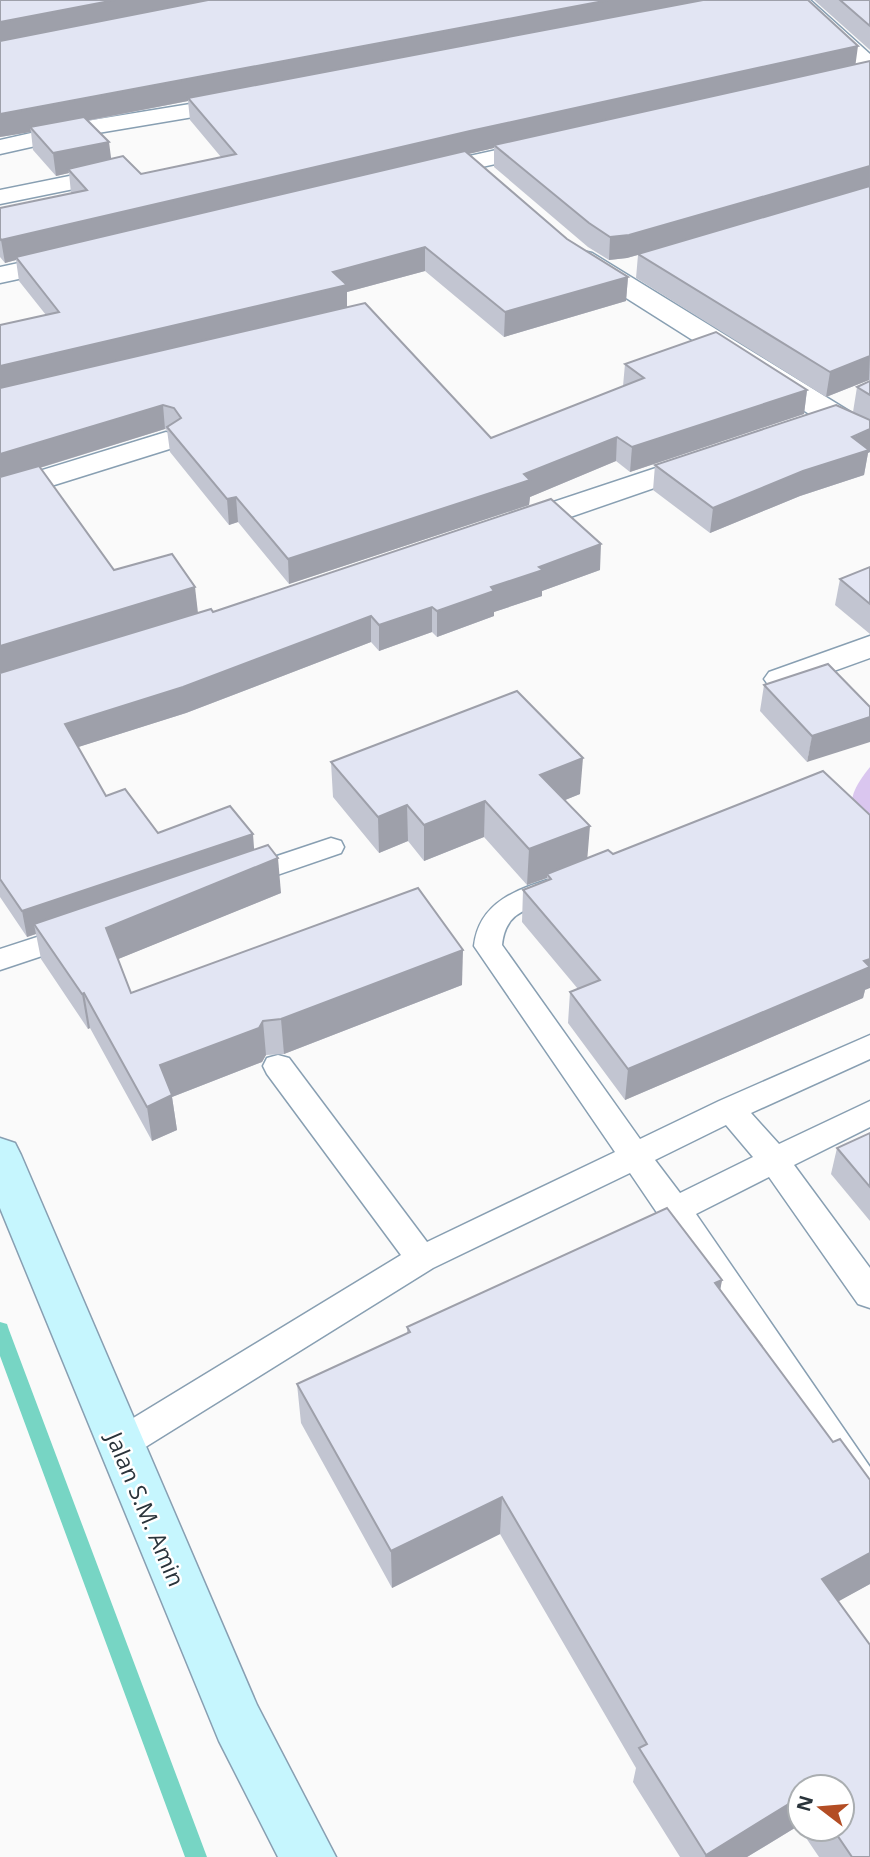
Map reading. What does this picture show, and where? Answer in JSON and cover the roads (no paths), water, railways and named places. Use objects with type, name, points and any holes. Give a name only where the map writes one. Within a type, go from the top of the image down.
[{"type":"street","points":[[797,0],[870,66]]},
{"type":"street","points":[[843,79],[870,73]]},
{"type":"street","points":[[0,147],[80,129],[258,99]]},
{"type":"street","points":[[402,179],[563,142]]},
{"type":"street","points":[[470,163],[499,188]]},
{"type":"street","points":[[0,197],[114,174]]},
{"type":"street","points":[[567,246],[604,271],[839,408],[870,436]]},
{"type":"street","points":[[0,275],[90,255]]},
{"type":"street","points":[[604,271],[642,266]]},
{"type":"street","points":[[796,430],[839,408]]},
{"type":"street","points":[[0,493],[166,441]]},
{"type":"street","points":[[480,537],[730,452]]},
{"type":"street","points":[[781,679],[870,646]]},
{"type":"street","name":"Jalan S.M. Amin","points":[[0,1155],[119,1445],[238,1723],[308,1857]]},
{"type":"lane","points":[[225,883],[331,847]]},
{"type":"lane","points":[[587,875],[493,918],[488,931],[488,946],[675,1209],[863,1486],[870,1491]]},
{"type":"lane","points":[[0,960],[93,928]]},
{"type":"lane","points":[[119,1445],[422,1259],[730,1109],[870,1046]]},
{"type":"lane","points":[[278,1066],[422,1259]]},
{"type":"lane","points":[[730,1109],[773,1159],[870,1294]]},
{"type":"lane","points":[[675,1209],[870,1113]]},
{"type":"waterway","points":[[0,1330],[196,1857]]}]
